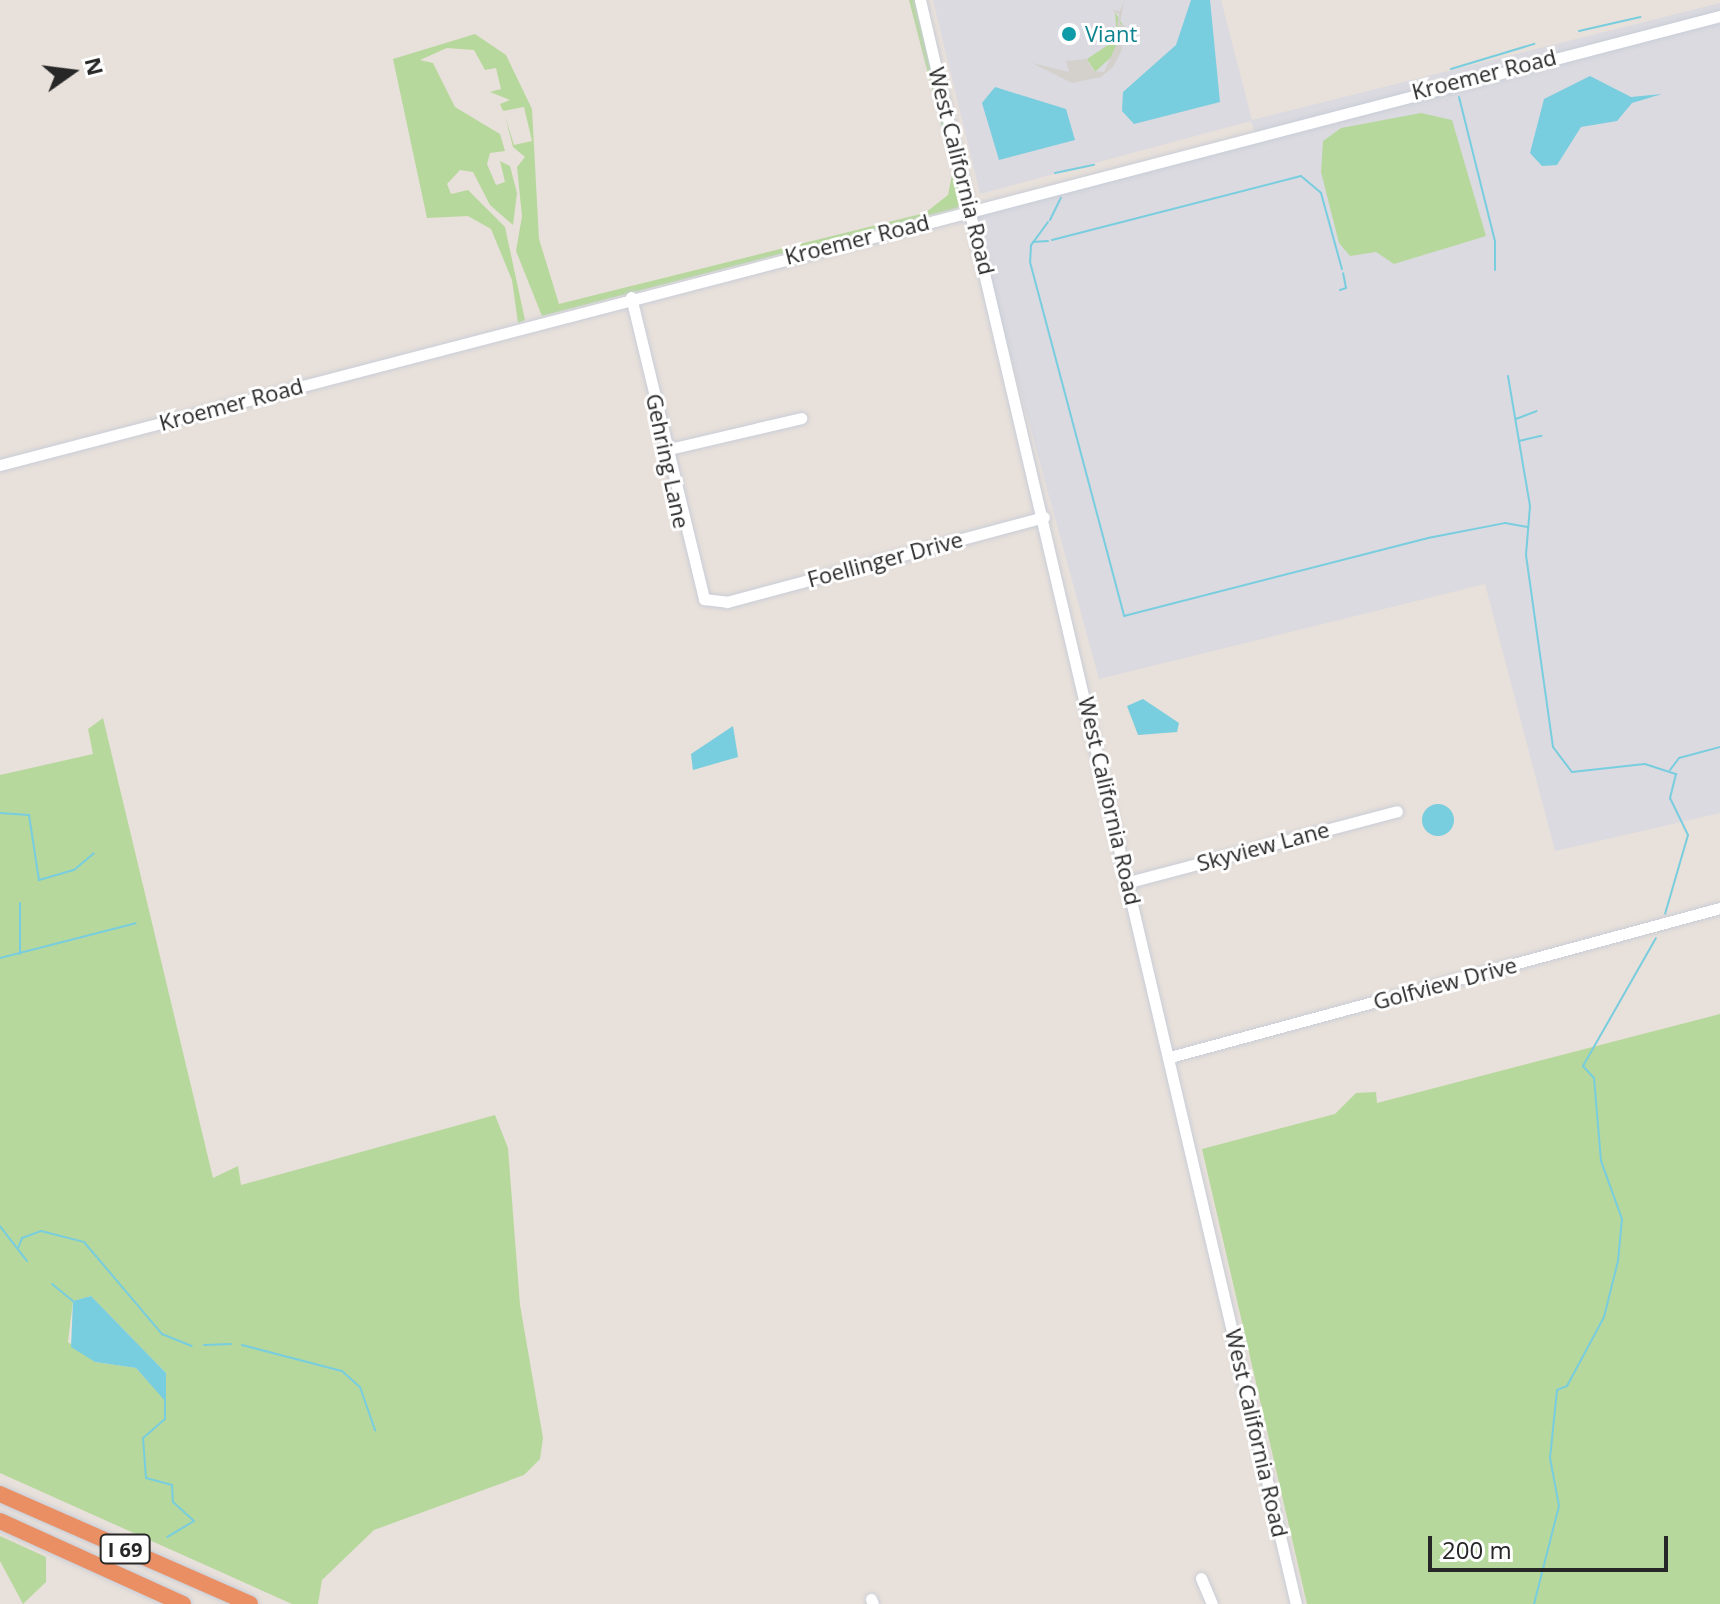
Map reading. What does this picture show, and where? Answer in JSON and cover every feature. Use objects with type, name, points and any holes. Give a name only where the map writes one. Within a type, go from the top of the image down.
[{"type":"highway","name":"I 69","points":[[0,1494],[250,1604]]},
{"type":"highway","name":"I 69","points":[[0,1521],[183,1604]]},
{"type":"street","name":"West California Road","points":[[920,0],[1044,517],[1296,1604]]},
{"type":"street","name":"Kroemer Road","points":[[0,465],[1718,12]]},
{"type":"street","name":"Gehring Lane","points":[[631,297],[696,588],[714,604],[727,602]]},
{"type":"street","points":[[665,450],[801,418]]},
{"type":"street","name":"Foellinger Drive","points":[[727,602],[1044,517]]},
{"type":"street","name":"Skyview Lane","points":[[1129,882],[1397,811]]},
{"type":"street","name":"Golfview Drive","points":[[1170,1057],[1720,908]]},
{"type":"street","points":[[1201,1578],[1212,1604]]},
{"type":"shaded area","points":[[933,0],[1221,0],[1252,120],[1720,3],[1720,813],[1555,851],[1485,584],[1099,679],[971,210],[1255,132],[1251,121],[980,194]]},
{"type":"shaded area","points":[[1124,0],[1120,24],[1126,26],[1121,52],[1113,67],[1101,77],[1072,83],[1032,63],[1069,72],[1066,61],[1087,59],[1093,71],[1104,72],[1124,28],[1117,26],[1119,14],[1111,10],[1120,11]]},
{"type":"green space","points":[[909,0],[916,0],[963,201],[957,208],[542,316],[516,251],[522,216],[517,167],[525,157],[513,147],[505,116],[514,145],[532,141],[524,107],[503,111],[500,104],[510,100],[490,92],[501,89],[496,68],[485,70],[474,50],[447,48],[420,60],[433,63],[455,107],[500,134],[505,151],[490,153],[487,164],[496,185],[505,182],[500,161],[510,166],[517,193],[513,225],[490,205],[473,172],[460,170],[447,184],[451,194],[468,190],[505,227],[525,320],[518,323],[512,280],[491,229],[468,216],[427,218],[393,59],[475,34],[506,55],[532,109],[539,239],[559,304],[925,213],[948,195],[953,170]]},
{"type":"green space","points":[[1115,12],[1124,27],[1119,50],[1095,72],[1087,59],[1117,39]]},
{"type":"green space","points":[[1421,113],[1452,120],[1486,236],[1394,264],[1376,252],[1350,256],[1339,243],[1321,172],[1323,141],[1341,128]]},
{"type":"green space","points":[[103,718],[213,1178],[238,1166],[241,1185],[495,1115],[508,1148],[520,1305],[543,1438],[540,1459],[524,1475],[374,1530],[322,1580],[318,1604],[292,1604],[0,1473],[0,775],[93,754],[88,729]],"holes":[[[91,1296],[166,1373],[166,1401],[136,1368],[95,1362],[68,1342],[73,1301]]]},
{"type":"green space","points":[[1720,1014],[1720,1604],[1307,1604],[1202,1149],[1335,1114],[1356,1093],[1376,1092],[1377,1103]]},
{"type":"green space","points":[[0,1536],[46,1557],[46,1582],[23,1604],[0,1561]]},
{"type":"water","points":[[1191,0],[1210,0],[1220,102],[1134,124],[1122,111],[1123,92],[1176,45]]},
{"type":"water","points":[[1590,76],[1631,97],[1662,94],[1632,103],[1617,121],[1581,127],[1557,165],[1542,166],[1530,153],[1544,99]]},
{"type":"water","points":[[995,87],[1066,109],[1075,140],[999,160],[982,103]]},
{"type":"water","points":[[1143,699],[1179,723],[1177,732],[1138,735],[1127,706]]},
{"type":"water","points":[[733,726],[738,757],[693,770],[691,754]]},
{"type":"water","points":[[1438,804],[1450,808],[1454,820],[1450,832],[1438,836],[1426,832],[1422,820],[1426,808]]},
{"type":"water","points":[[91,1296],[166,1373],[166,1402],[136,1368],[95,1362],[71,1347],[73,1301]]},
{"type":"waterway","points":[[1579,31],[1640,17]]},
{"type":"waterway","points":[[1451,69],[1534,44]]},
{"type":"waterway","points":[[1459,97],[1495,241],[1495,270]]},
{"type":"waterway","points":[[1055,173],[1094,165]]},
{"type":"waterway","points":[[1052,240],[1301,176],[1321,193],[1342,269]]},
{"type":"waterway","points":[[1050,220],[1061,197]]},
{"type":"waterway","points":[[1048,222],[1031,245],[1030,262],[1124,616],[1428,538],[1505,523],[1528,527]]},
{"type":"waterway","points":[[1033,242],[1048,241]]},
{"type":"waterway","points":[[1340,290],[1346,288],[1343,273]]},
{"type":"waterway","points":[[1508,376],[1530,506],[1526,555],[1553,747],[1572,772],[1645,764],[1676,774],[1670,798],[1688,835],[1665,914]]},
{"type":"waterway","points":[[1516,419],[1537,411]]},
{"type":"waterway","points":[[1519,441],[1541,436]]},
{"type":"waterway","points":[[1670,770],[1679,758],[1720,747]]},
{"type":"waterway","points":[[0,813],[29,815],[39,880],[74,870],[94,853]]},
{"type":"waterway","points":[[20,903],[20,954]]},
{"type":"waterway","points":[[0,958],[136,923]]},
{"type":"waterway","points":[[1534,1604],[1559,1506],[1550,1458],[1557,1390],[1567,1386],[1604,1317],[1618,1261],[1622,1219],[1601,1161],[1594,1078],[1583,1066],[1656,938]]},
{"type":"waterway","points":[[0,1226],[27,1261]]},
{"type":"waterway","points":[[18,1248],[22,1238],[41,1231],[84,1242],[162,1334],[192,1346]]},
{"type":"waterway","points":[[52,1284],[73,1301]]},
{"type":"waterway","points":[[204,1345],[231,1344]]},
{"type":"waterway","points":[[242,1345],[342,1371],[360,1387],[375,1430]]},
{"type":"waterway","points":[[165,1401],[165,1419],[143,1438],[146,1478],[172,1485],[173,1502],[194,1521],[167,1537]]},
{"type":"place","name":"Viant","points":[[1069,34]]}]
